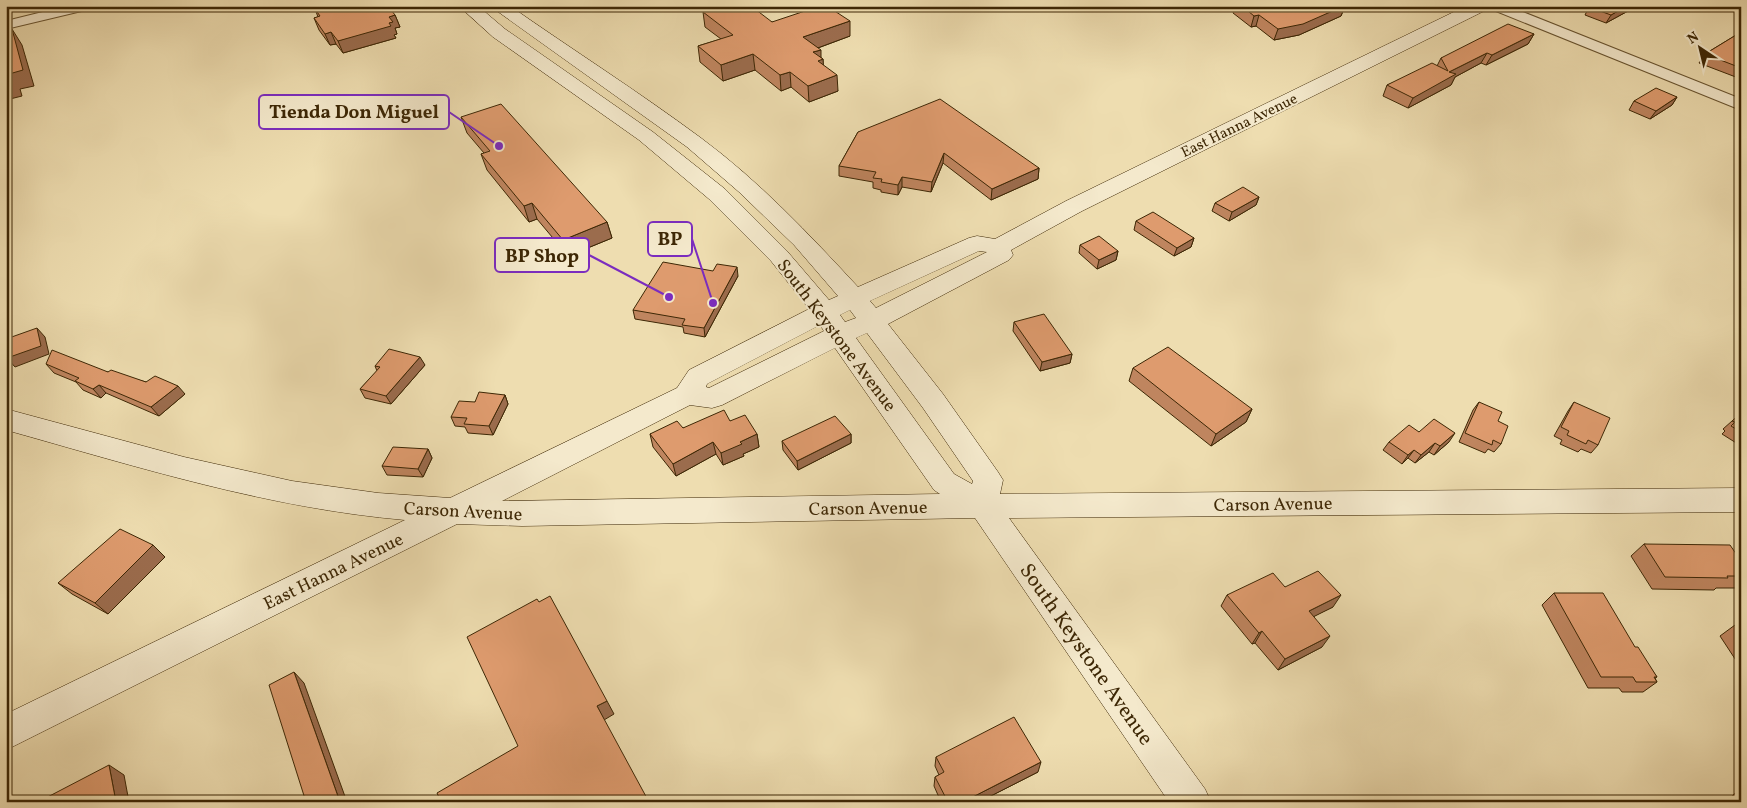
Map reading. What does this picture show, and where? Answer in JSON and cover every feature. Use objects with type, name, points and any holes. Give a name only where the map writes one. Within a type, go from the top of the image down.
[{"type":"main road","name":"South Keystone Avenue","points":[[467,6],[500,33],[646,136],[717,194],[791,270],[886,398],[944,482],[983,506],[1192,802]]},
{"type":"main road","name":"South Keystone Avenue","points":[[498,6],[712,156],[802,240],[863,310],[933,402],[988,480],[983,506]]},
{"type":"main road","name":"East Hanna Avenue","points":[[6,733],[687,395],[712,398],[831,324],[863,310],[952,253],[976,243],[998,247],[1074,206],[1480,6]]},
{"type":"main road","points":[[565,80],[588,70]]},
{"type":"main road","name":"Carson Avenue","points":[[6,419],[212,475],[293,493],[392,508],[452,512],[522,514],[983,506],[1739,503]]},
{"type":"street","points":[[6,25],[85,6]]},
{"type":"street","points":[[1496,6],[1741,106]]},
{"type":"building","points":[[326,6],[388,6],[395,15],[389,17],[393,22],[389,23],[391,26],[338,41],[331,32],[325,34],[314,18],[320,16],[315,9]]},
{"type":"building","points":[[721,6],[751,6],[772,22],[820,6],[827,6],[850,21],[803,37],[821,50],[813,52],[823,59],[818,61],[837,75],[808,86],[790,72],[780,75],[753,54],[721,65],[698,46],[733,35],[703,12]]},
{"type":"building","points":[[1242,6],[1344,6],[1303,24],[1278,29],[1259,15],[1254,16]]},
{"type":"building","points":[[1590,6],[1627,6],[1611,15]]},
{"type":"building","points":[[1508,24],[1534,34],[1492,55],[1487,53],[1449,72],[1456,74],[1413,98],[1387,85],[1432,63],[1448,71],[1441,58]]},
{"type":"building","points":[[12,29],[23,70],[9,74],[11,80],[6,81],[6,31]]},
{"type":"building","points":[[1741,32],[1741,68],[1705,54]]},
{"type":"building","points":[[1656,88],[1677,97],[1656,111],[1634,101]]},
{"type":"building","points":[[940,99],[1039,168],[992,189],[944,153],[932,182],[902,177],[898,185],[881,182],[882,179],[873,178],[876,172],[839,166],[858,132]]},
{"type":"building","points":[[501,104],[607,222],[563,240],[532,203],[524,206],[481,154],[490,151],[461,117]]},
{"type":"building","points":[[1243,187],[1259,197],[1232,212],[1215,203]]},
{"type":"building","points":[[1153,212],[1194,238],[1177,248],[1136,221]]},
{"type":"building","points":[[1099,236],[1118,251],[1099,260],[1080,245]]},
{"type":"building","points":[[663,262],[713,271],[717,264],[737,267],[704,328],[682,325],[685,319],[633,310]]},
{"type":"building","points":[[1044,314],[1072,354],[1042,362],[1014,322]]},
{"type":"building","points":[[37,328],[41,346],[7,358],[6,339]]},
{"type":"building","points":[[1168,347],[1252,409],[1216,434],[1133,368]]},
{"type":"building","points":[[389,349],[420,357],[386,396],[360,389],[380,367],[375,366]]},
{"type":"building","points":[[52,350],[108,372],[111,370],[146,382],[155,376],[178,386],[151,407],[99,385],[93,389],[75,381],[79,378],[46,364]]},
{"type":"building","points":[[479,392],[505,395],[489,426],[464,424],[467,418],[451,417],[459,401],[475,402]]},
{"type":"building","points":[[1479,402],[1502,412],[1498,421],[1508,426],[1501,444],[1493,440],[1492,445],[1465,433]]},
{"type":"building","points":[[1574,402],[1610,418],[1598,445],[1588,440],[1586,444],[1567,435],[1569,431],[1561,427]]},
{"type":"building","points":[[724,410],[730,421],[745,415],[757,434],[740,442],[742,444],[721,453],[713,442],[673,464],[650,434],[677,421],[683,428]]},
{"type":"building","points":[[1741,413],[1741,432],[1731,426],[1735,422],[1732,421]]},
{"type":"building","points":[[835,416],[851,434],[797,461],[782,441]]},
{"type":"building","points":[[1434,419],[1455,433],[1440,446],[1435,443],[1421,455],[1414,450],[1408,455],[1389,442],[1409,425],[1419,432]]},
{"type":"building","points":[[393,447],[428,449],[418,469],[382,466]]},
{"type":"building","points":[[120,529],[153,545],[95,603],[58,583]]},
{"type":"building","points":[[1644,544],[1730,545],[1741,561],[1741,576],[1727,576],[1728,578],[1665,577]]},
{"type":"building","points":[[1318,571],[1341,595],[1309,611],[1330,636],[1285,659],[1262,631],[1259,633],[1227,595],[1273,573],[1285,587]]},
{"type":"building","points":[[1554,593],[1603,593],[1635,647],[1638,647],[1657,677],[1654,677],[1657,682],[1636,682],[1633,677],[1601,677]]},
{"type":"building","points":[[550,596],[607,701],[597,706],[649,802],[441,802],[437,793],[518,746],[467,637],[537,599],[539,602]]},
{"type":"building","points":[[1735,625],[1741,625],[1741,633]]},
{"type":"building","points":[[294,672],[340,802],[306,802],[269,685]]},
{"type":"building","points":[[1014,717],[1041,762],[963,802],[958,798],[948,802],[935,777],[944,772],[936,757]]},
{"type":"building","points":[[109,765],[116,802],[38,802]]},
{"type":"building","points":[[174,797],[175,802],[166,802]]},
{"type":"place","name":"Tienda Don Miguel","points":[[499,146]]},
{"type":"place","name":"BP Shop","points":[[669,297]]},
{"type":"place","name":"BP","points":[[713,303]]}]
